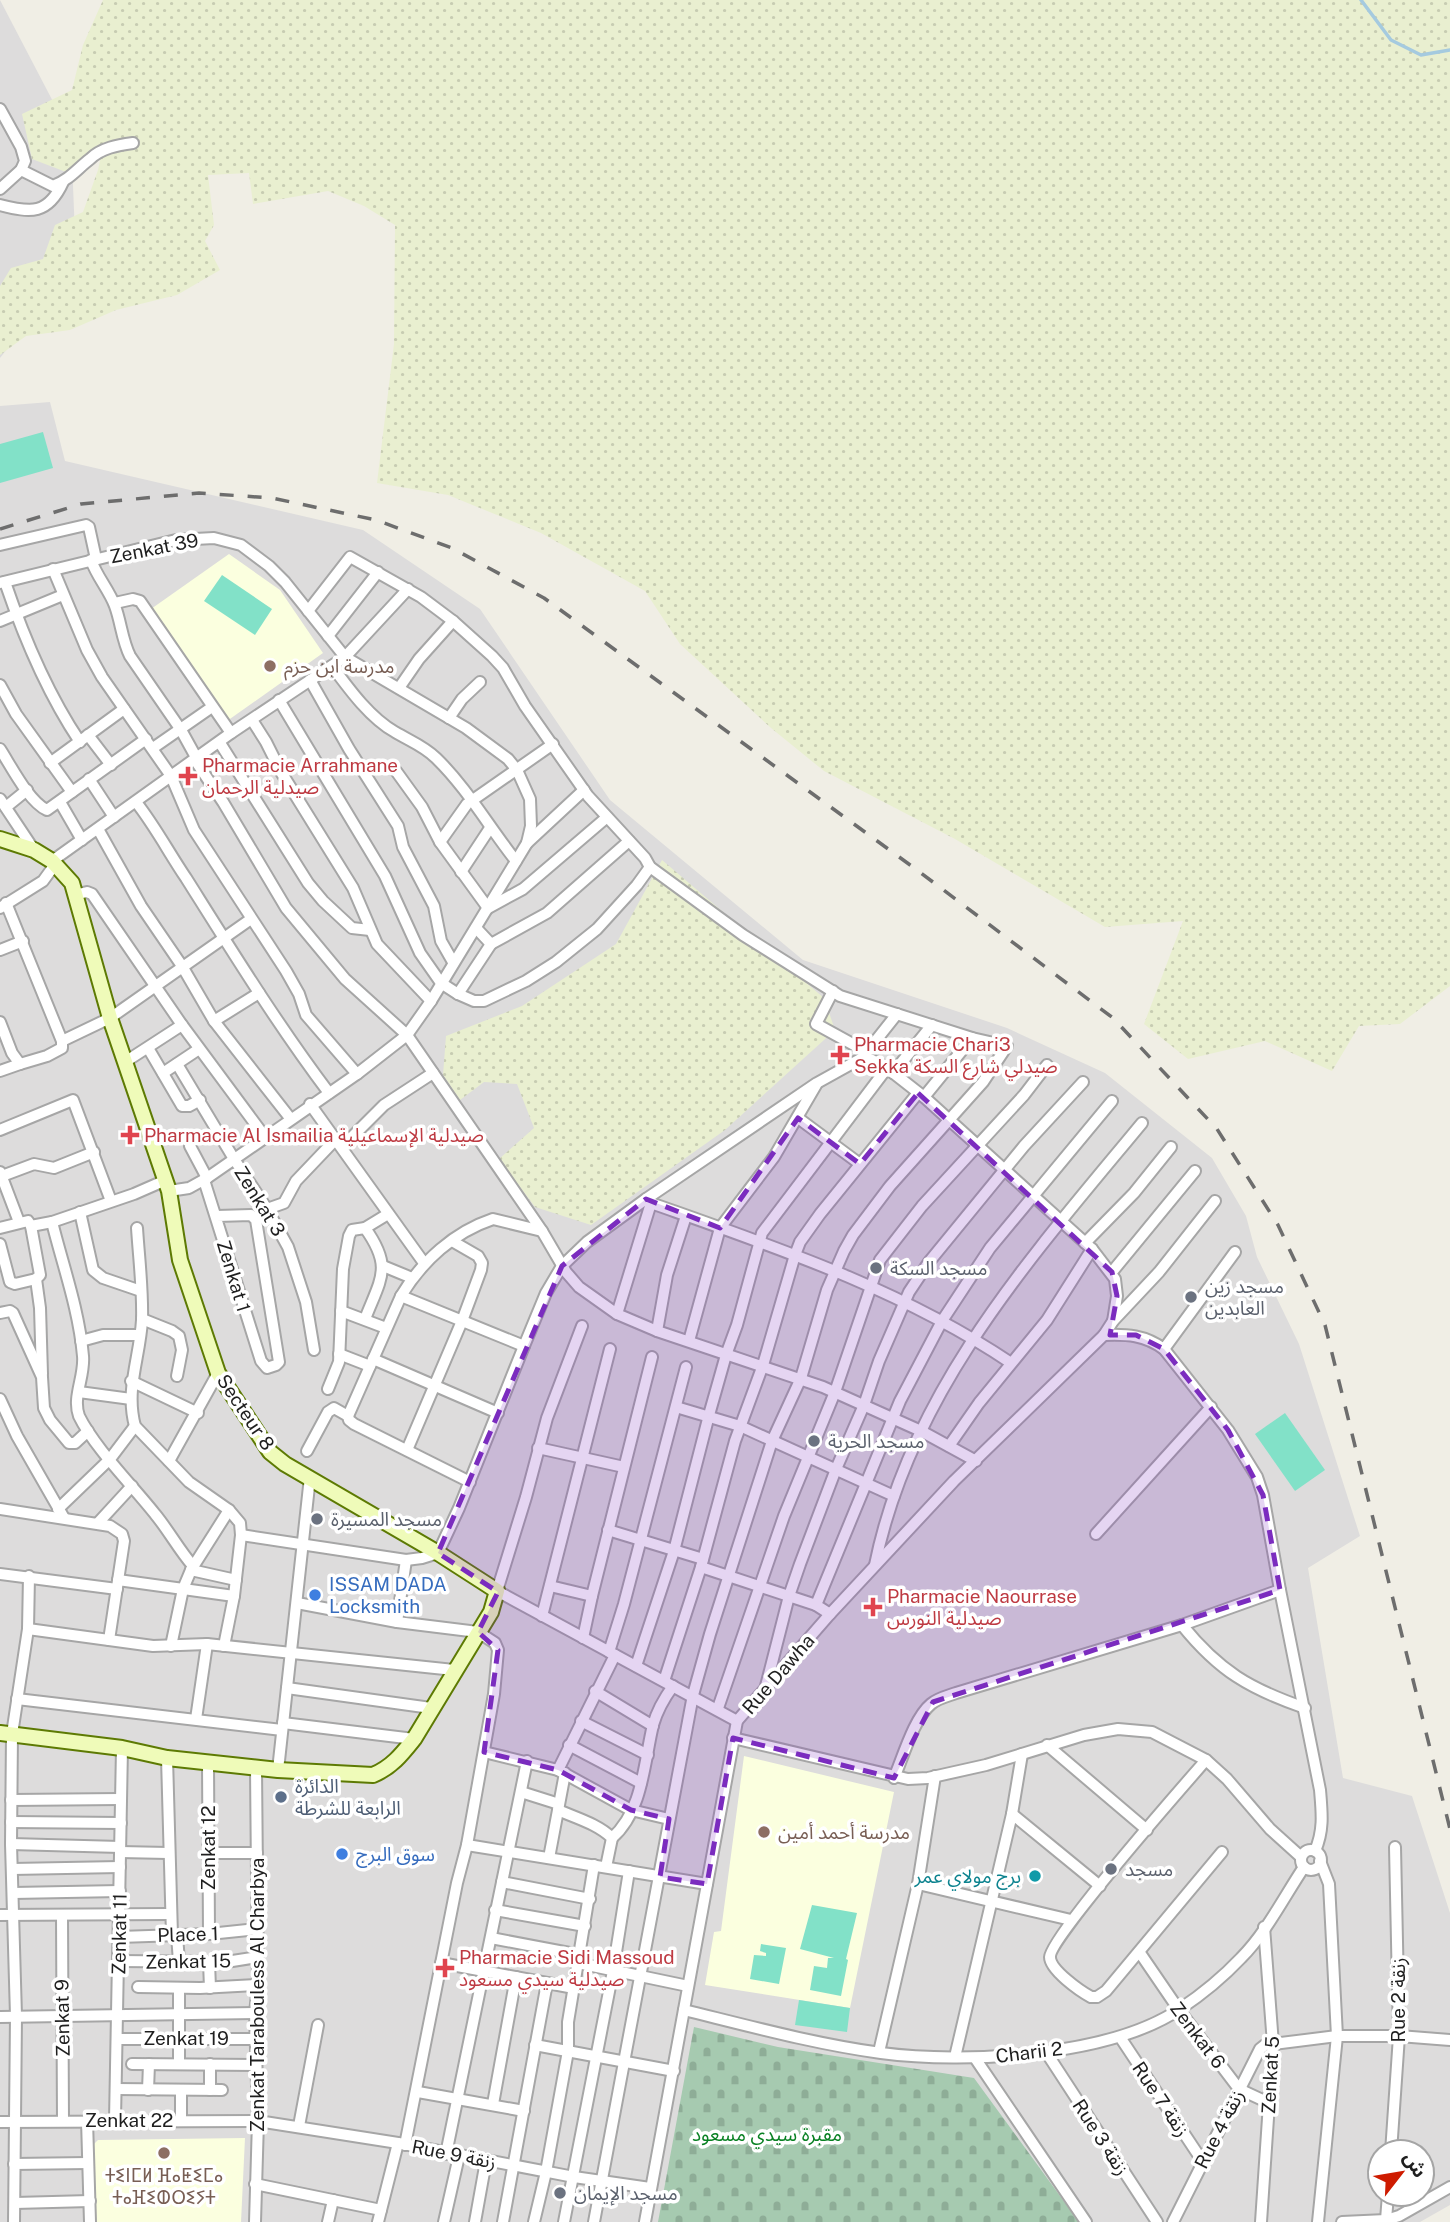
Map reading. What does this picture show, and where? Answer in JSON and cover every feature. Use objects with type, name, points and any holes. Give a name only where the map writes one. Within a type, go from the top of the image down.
[{"type":"street","points":[[0,109],[21,147],[25,161],[21,170],[0,189]]},
{"type":"street","points":[[0,205],[18,210],[39,210],[51,203],[63,182],[92,156],[117,145],[133,143]]},
{"type":"street","points":[[21,170],[53,186],[63,182]]},
{"type":"street","points":[[0,545],[86,525],[89,527],[96,573],[114,603],[130,656],[181,730],[196,760],[286,908],[345,979],[407,1035],[542,1231],[574,1283],[617,1314],[657,1331],[764,1365],[835,1392],[921,1430],[976,1461]]},
{"type":"street","name":"Zenkat 39","points":[[2,583],[192,538],[232,542],[242,545],[269,566],[345,657]]},
{"type":"street","points":[[309,611],[350,557],[408,589],[453,621],[503,668],[584,790],[650,867],[743,935],[840,996],[972,1038],[1007,1046],[983,1082],[892,1183],[848,1242],[834,1271],[800,1378],[772,1441],[710,1633],[693,1695],[594,2222]]},
{"type":"street","points":[[53,569],[87,650],[171,776],[194,830],[299,994],[306,1015],[357,1073]]},
{"type":"street","points":[[328,636],[378,572]]},
{"type":"street","points":[[2,583],[55,704],[84,739],[111,765]]},
{"type":"street","points":[[0,1071],[60,1050],[62,1041],[23,941],[3,906],[43,881],[54,862],[82,840],[232,733],[345,657],[408,589]]},
{"type":"street","points":[[0,621],[63,595]]},
{"type":"street","points":[[114,603],[133,598],[140,601],[232,733]]},
{"type":"street","points":[[399,688],[419,659],[453,621]]},
{"type":"street","points":[[345,657],[495,748],[517,770],[530,799],[531,826],[527,843]]},
{"type":"street","points":[[332,666],[347,686],[393,732],[418,744],[436,758],[457,781],[516,861]]},
{"type":"street","points":[[310,680],[348,749],[398,826],[403,847],[434,906],[441,941],[453,962]]},
{"type":"street","points":[[449,718],[462,699],[480,682]]},
{"type":"street","points":[[0,685],[16,714],[72,792]]},
{"type":"street","points":[[279,701],[385,876],[420,953],[441,983],[474,1001],[484,1000],[526,981],[556,962],[597,929],[650,867]]},
{"type":"street","points":[[0,749],[27,790],[43,809],[47,810],[111,765],[149,743],[181,730],[212,706]]},
{"type":"street","points":[[50,762],[124,709]]},
{"type":"street","points":[[251,720],[353,888],[377,944],[431,1001]]},
{"type":"street","points":[[220,743],[308,883],[352,928],[370,930]]},
{"type":"street","points":[[440,842],[471,801],[553,744]]},
{"type":"street","points":[[396,771],[422,807],[440,842],[488,908]]},
{"type":"street","points":[[89,779],[114,817]]},
{"type":"street","points":[[27,790],[3,803],[34,850]]},
{"type":"street","points":[[31,1226],[52,1222],[142,1191],[168,1185],[189,1188],[357,1073],[407,1035],[476,929],[527,843],[584,790]]},
{"type":"street","points":[[61,802],[82,840]]},
{"type":"street","points":[[136,802],[158,831],[296,1050],[328,1093]]},
{"type":"street","points":[[488,908],[523,890],[606,818]]},
{"type":"street","points":[[461,872],[491,828]]},
{"type":"street","points":[[98,829],[141,906],[182,966],[214,1021],[290,1118]]},
{"type":"street","points":[[0,839],[34,850],[54,862]]},
{"type":"street","points":[[458,993],[491,944],[547,914],[629,841]]},
{"type":"street","name":"Secteur 8","points":[[54,862],[72,883],[110,1018],[168,1185],[180,1260],[218,1373],[270,1452],[285,1464],[438,1553],[497,1591],[737,1721]]},
{"type":"street","points":[[74,895],[87,892],[92,894],[181,1025],[265,1137]]},
{"type":"street","points":[[62,1041],[110,1018],[223,936],[251,919]]},
{"type":"street","points":[[476,929],[491,944]]},
{"type":"street","points":[[0,950],[23,941]]},
{"type":"street","points":[[833,991],[817,1026],[890,1070],[921,1095],[1006,1169],[1088,1246],[1112,1272],[1117,1290],[1113,1321]]},
{"type":"street","points":[[214,1021],[259,993]]},
{"type":"street","points":[[241,1535],[406,1560],[438,1553],[470,1482],[523,1346],[562,1266],[587,1242],[817,1083],[865,1055],[897,1014]]},
{"type":"street","points":[[0,1022],[12,1053],[20,1064]]},
{"type":"street","points":[[125,1062],[181,1025]]},
{"type":"street","points":[[636,1667],[674,1551],[709,1415],[759,1241],[779,1209],[831,1143],[890,1070],[932,1025]]},
{"type":"street","points":[[534,2222],[568,2051],[568,2027],[590,1899],[612,1838],[631,1810],[641,1783],[653,1726],[669,1683],[740,1426],[764,1365],[794,1255],[813,1224],[860,1164],[972,1038]]},
{"type":"street","points":[[148,1048],[183,1106],[189,1107],[200,1100]]},
{"type":"street","points":[[163,1073],[199,1049]]},
{"type":"street","name":"Zenkat 3","points":[[177,1064],[267,1209],[295,1264],[306,1302],[314,1350]]},
{"type":"street","points":[[718,1709],[759,1585],[807,1457],[835,1392],[869,1286],[883,1254],[922,1206],[1024,1095],[1047,1065]]},
{"type":"street","points":[[267,1209],[284,1203],[302,1174],[384,1105],[433,1073]]},
{"type":"street","points":[[766,1688],[789,1596],[836,1469],[904,1302],[929,1262],[1083,1082]]},
{"type":"street","points":[[688,1341],[720,1228],[774,1157],[817,1083]]},
{"type":"street","points":[[0,1130],[73,1100],[111,1201]]},
{"type":"street","points":[[816,1605],[893,1418],[942,1321],[990,1248],[1112,1101]]},
{"type":"street","points":[[310,1104],[424,1263]]},
{"type":"street","points":[[798,1118],[860,1164]]},
{"type":"street","points":[[875,1567],[894,1496],[921,1430],[973,1338],[1061,1222],[1142,1123]]},
{"type":"street","name":"Zenkat 1","points":[[190,1146],[205,1179],[261,1361],[264,1366],[269,1367],[279,1362],[257,1224],[251,1215],[217,1216]]},
{"type":"street","points":[[949,1446],[1047,1320],[1088,1246],[1171,1147]]},
{"type":"street","points":[[19,1222],[1,1174],[34,1164],[54,1168],[94,1152]]},
{"type":"street","points":[[1112,1272],[1195,1171]]},
{"type":"street","name":"Rue Dawha","points":[[645,2222],[737,1721],[830,1615],[954,1481],[1104,1335],[1113,1321],[1149,1284],[1215,1200]]},
{"type":"street","points":[[648,1201],[759,1241],[869,1286],[942,1321],[1011,1363]]},
{"type":"street","points":[[617,1314],[648,1201]]},
{"type":"street","points":[[80,1212],[93,1270],[98,1275],[141,1291]]},
{"type":"street","points":[[328,1389],[339,1362],[343,1269],[349,1236],[352,1230],[365,1228],[388,1214]]},
{"type":"street","points":[[657,1331],[667,1275],[686,1216]]},
{"type":"street","points":[[348,1416],[401,1296],[424,1263],[452,1241],[493,1219],[542,1231]]},
{"type":"street","points":[[0,1228],[28,1221],[40,1275],[36,1279],[15,1284],[10,1282],[0,1244]]},
{"type":"street","points":[[52,1222],[74,1301],[81,1341],[84,1365],[76,1409],[88,1431],[173,1536],[192,1568],[236,1580]]},
{"type":"street","points":[[137,1228],[142,1319],[131,1381],[135,1426],[189,1482],[224,1506],[237,1518],[241,1526],[234,1596],[224,1646]]},
{"type":"street","points":[[365,1228],[380,1253],[383,1266],[382,1277],[365,1319]]},
{"type":"street","points":[[407,1450],[462,1321],[482,1263],[478,1256],[452,1241]]},
{"type":"street","points":[[1164,1349],[1235,1252]]},
{"type":"street","points":[[383,1266],[412,1278]]},
{"type":"street","points":[[36,1279],[40,1308],[44,1408],[66,1441],[75,1443],[88,1431]]},
{"type":"street","points":[[401,1296],[523,1346]]},
{"type":"street","points":[[341,1311],[386,1328]]},
{"type":"street","points":[[0,1313],[13,1313],[42,1377]]},
{"type":"street","points":[[142,1319],[179,1336],[182,1350],[177,1376]]},
{"type":"street","points":[[6,1733],[122,1748],[167,1758],[256,1768],[373,1775],[385,1770],[401,1756],[414,1738],[491,1612],[523,1510],[547,1418],[582,1326]]},
{"type":"street","points":[[81,1341],[103,1335],[140,1335]]},
{"type":"street","points":[[733,1738],[894,1778],[908,1779],[935,1776],[1084,1735],[1118,1729],[1152,1732],[1206,1760],[1227,1779],[1270,1829],[1303,1862],[1314,1869],[1323,1823],[1318,1777],[1266,1507],[1257,1477],[1240,1447],[1211,1407],[1164,1349],[1136,1335],[1104,1335]]},
{"type":"street","points":[[542,1616],[610,1349]]},
{"type":"street","points":[[339,1354],[372,1362],[434,1385],[498,1413]]},
{"type":"street","points":[[583,1638],[652,1357]]},
{"type":"street","points":[[549,1858],[559,1807],[562,1771],[569,1745],[612,1653],[686,1367]]},
{"type":"street","points":[[169,1461],[218,1373]]},
{"type":"street","points":[[131,1381],[198,1413]]},
{"type":"street","points":[[79,1392],[131,1399]]},
{"type":"street","points":[[0,1399],[17,1436],[61,1513]]},
{"type":"street","points":[[676,1407],[740,1426],[894,1496]]},
{"type":"street","points":[[1096,1534],[1211,1407]]},
{"type":"street","points":[[307,1451],[331,1409],[337,1409],[354,1424],[470,1482]]},
{"type":"street","points":[[61,1513],[110,1459],[135,1426]]},
{"type":"street","points":[[538,1448],[624,1467]]},
{"type":"street","points":[[278,1770],[310,1477]]},
{"type":"street","points":[[98,1523],[132,1486]]},
{"type":"street","points":[[171,1646],[183,1590],[224,1506]]},
{"type":"street","points":[[0,1509],[61,1513],[110,1526],[122,1534],[124,1541],[109,1640]]},
{"type":"street","points":[[608,1530],[674,1551],[729,1576],[816,1605],[830,1615]]},
{"type":"street","points":[[397,1622],[406,1560]]},
{"type":"street","points":[[0,1574],[234,1596]]},
{"type":"street","points":[[14,2222],[16,2017],[11,1800],[6,1733],[17,1699],[28,1629],[29,1576]]},
{"type":"street","points":[[550,1586],[592,1596]]},
{"type":"street","points":[[894,1778],[911,1736],[933,1702],[1182,1625],[1280,1590]]},
{"type":"street","points":[[256,2184],[333,2200],[379,2216],[418,2092],[484,1752],[498,1650],[495,1643],[478,1632],[397,1622],[297,1604]]},
{"type":"street","points":[[1182,1625],[1208,1654],[1233,1675],[1254,1689],[1305,1707]]},
{"type":"street","points":[[28,1629],[171,1646],[207,1644],[454,1670]]},
{"type":"street","points":[[196,1719],[207,1644]]},
{"type":"street","points":[[287,1688],[431,1708]]},
{"type":"street","points":[[595,1691],[653,1726]]},
{"type":"street","points":[[17,1699],[196,1719],[414,1738]]},
{"type":"street","points":[[581,1721],[648,1755]]},
{"type":"street","points":[[569,1745],[641,1783]]},
{"type":"street","points":[[1047,1745],[1147,1829]]},
{"type":"street","name":"Zenkat 11","points":[[115,2120],[122,1748]]},
{"type":"street","points":[[484,1752],[562,1771],[631,1810],[669,1819]]},
{"type":"street","points":[[955,2057],[1012,1814],[1022,1754]]},
{"type":"street","points":[[167,1758],[170,1914],[179,1962]]},
{"type":"street","points":[[1206,1760],[1071,1920],[1051,1951],[1049,1958],[1056,1970],[1091,1997],[1097,1997],[1106,1991],[1222,1852]]},
{"type":"street","points":[[446,2154],[527,1761]]},
{"type":"street","name":"Zenkat 12","points":[[208,1762],[209,1934]]},
{"type":"street","name":"Zenkat Tarabouless Al Charbya","points":[[255,2222],[258,2121],[254,2013],[258,1985],[256,1768]]},
{"type":"street","points":[[880,2052],[918,1884],[935,1776]]},
{"type":"street","points":[[520,1792],[559,1807],[612,1838]]},
{"type":"street","points":[[11,1800],[121,1799]]},
{"type":"street","points":[[1012,1814],[1100,1886]]},
{"type":"street","points":[[10,1822],[121,1823]]},
{"type":"street","points":[[11,1844],[168,1853]]},
{"type":"street","points":[[467,1845],[707,1884]]},
{"type":"street","name":"Rue 2 زنقة","points":[[1392,2138],[1399,2036],[1395,1847]]},
{"type":"street","points":[[1303,1862],[1306,1852],[1317,1856],[1329,1884],[1337,2036],[1318,2222]]},
{"type":"street","points":[[208,1853],[257,1853]]},
{"type":"street","name":"Charii 2","points":[[684,2010],[780,2033],[880,2052],[955,2057],[1046,2052],[1120,2037],[1179,2010],[1239,1961],[1253,1945],[1303,1862]]},
{"type":"street","points":[[12,1869],[120,1867]]},
{"type":"street","points":[[564,2222],[613,1971],[629,1871]]},
{"type":"street","points":[[502,1882],[590,1899]]},
{"type":"street","points":[[918,1884],[1071,1920]]},
{"type":"street","points":[[13,1893],[120,1891]]},
{"type":"street","points":[[495,1910],[585,1926]]},
{"type":"street","points":[[0,1915],[170,1914]]},
{"type":"street","name":"Zenkat 9","points":[[62,1915],[63,2121]]},
{"type":"street","name":"Zenkat 5","points":[[1261,2222],[1273,2044],[1264,1927]]},
{"type":"street","name":"Place 1","points":[[119,1937],[209,1934],[257,1929]]},
{"type":"street","points":[[491,1938],[579,1959],[613,1971],[688,1986]]},
{"type":"street","name":"Zenkat 6","points":[[1140,1953],[1239,2089],[1269,2104]]},
{"type":"street","name":"Zenkat 15","points":[[118,1961],[209,1962],[258,1957]]},
{"type":"street","points":[[209,1962],[210,1988]]},
{"type":"street","points":[[149,1963],[143,1987],[210,1988],[258,1985]]},
{"type":"street","points":[[441,1963],[574,1989]]},
{"type":"street","points":[[493,2104],[516,1977]]},
{"type":"street","points":[[503,2222],[547,1983]]},
{"type":"street","points":[[179,1988],[179,2064]]},
{"type":"street","points":[[0,2017],[117,2013],[254,2013]]},
{"type":"street","points":[[299,2126],[318,2025]]},
{"type":"street","points":[[1273,2044],[1337,2036],[1399,2036],[1450,2040]]},
{"type":"street","name":"Rue 7 زنقة","points":[[1120,2037],[1203,2162]]},
{"type":"street","name":"Zenkat 19","points":[[117,2039],[256,2039]]},
{"type":"street","name":"Rue 4 زنقة","points":[[1173,2222],[1260,2049],[1269,2043],[1273,2044]]},
{"type":"street","points":[[535,2045],[674,2071]]},
{"type":"street","name":"Rue 3 زنقة","points":[[1046,2052],[1157,2222]]},
{"type":"street","points":[[975,2058],[1086,2222]]},
{"type":"street","points":[[132,2064],[256,2065]]},
{"type":"street","points":[[149,2064],[149,2090]]},
{"type":"street","points":[[209,2090],[210,2064]]},
{"type":"street","points":[[116,2089],[222,2090]]},
{"type":"street","points":[[181,2091],[181,2120]]},
{"type":"street","points":[[418,2092],[524,2111]]},
{"type":"street","points":[[88,2120],[90,2222]]},
{"type":"street","name":"Zenkat 22","points":[[0,2122],[258,2121]]},
{"type":"street","name":"Rue 9 زنقة","points":[[258,2121],[402,2144],[574,2178],[650,2188]]},
{"type":"street","points":[[444,2222],[459,2156]]},
{"type":"street","points":[[475,2222],[486,2161]]},
{"type":"street","points":[[15,2164],[88,2163]]},
{"type":"street","points":[[1342,2222],[1386,2220],[1399,2216],[1450,2187]]},
{"type":"street","points":[[328,2222],[333,2200]]},
{"type":"street","points":[[15,2203],[90,2201]]},
{"type":"highlighted area","points":[[918,1093],[1112,1272],[1117,1296],[1110,1335],[1136,1335],[1164,1349],[1228,1430],[1263,1495],[1280,1590],[933,1702],[894,1778],[733,1738],[707,1884],[660,1877],[669,1819],[631,1810],[558,1770],[484,1752],[498,1650],[478,1632],[498,1592],[438,1553],[562,1266],[646,1199],[720,1228],[798,1118],[860,1164]]},
{"type":"shaded area","points":[[0,0],[71,136],[76,260],[0,358]]},
{"type":"shaded area","points":[[103,0],[1450,0],[1450,986],[1400,1024],[1359,1026],[1332,1071],[1265,1041],[1188,1059],[1144,1024],[1183,921],[1105,927],[955,839],[824,771],[771,728],[680,644],[645,591],[541,533],[448,495],[377,483],[394,344],[395,225],[364,206],[328,191],[253,204],[249,173],[208,175],[214,225],[205,241],[220,270],[177,295],[116,310],[70,330],[26,336],[0,355],[0,286],[11,268],[43,259],[55,225],[83,212],[98,170],[104,143],[66,172],[32,159],[22,114],[72,90],[83,45]]},
{"type":"shaded area","points":[[50,402],[65,461],[363,530],[480,609],[610,800],[803,960],[1007,1028],[1105,1073],[1212,1158],[1246,1216],[1257,1257],[1299,1344],[1360,1536],[1308,1568],[1343,1778],[1412,1796],[1450,1913],[1450,2205],[1420,2222],[0,2222],[0,406]]},
{"type":"shaded area","points":[[229,554],[280,590],[323,653],[227,721],[151,609]]},
{"type":"shaded area","points":[[662,860],[824,998],[835,1030],[725,1130],[591,1225],[535,1207],[499,1159],[534,1128],[517,1084],[484,1082],[460,1100],[443,1075],[446,1036],[522,1006],[616,944]]},
{"type":"shaded area","points":[[744,1756],[894,1792],[850,2008],[705,1985],[714,1932],[721,1931]]},
{"type":"shaded area","points":[[245,2138],[241,2222],[94,2222],[93,2145],[98,2140]]},
{"type":"green space","points":[[43,432],[53,468],[0,483],[0,444]]},
{"type":"green space","points":[[222,575],[272,609],[255,635],[204,601]]},
{"type":"green space","points":[[1285,1413],[1325,1470],[1295,1491],[1255,1434]]},
{"type":"green space","points":[[812,1905],[857,1913],[841,1996],[810,1990],[814,1966],[827,1968],[828,1958],[834,1958],[800,1949]]},
{"type":"green space","points":[[761,1944],[786,1948],[779,1984],[750,1979],[754,1955],[766,1956],[766,1953],[760,1951]]},
{"type":"green space","points":[[799,2000],[850,2008],[847,2032],[795,2025]]},
{"type":"green space","name":"مقبرة سيدي مسعود","points":[[694,2027],[778,2047],[974,2078],[1079,2222],[658,2222]]},
{"type":"waterway","points":[[1361,0],[1391,40],[1421,55],[1450,50]]},
{"type":"railway","points":[[0,529],[81,504],[199,493],[272,498],[376,520],[452,548],[544,598],[917,870],[1113,1018],[1217,1129],[1278,1225],[1325,1325],[1450,1829]]},
{"type":"place","name":"مدرسة ابن حزم","points":[[270,666]]},
{"type":"place","name":"Pharmacie Arrahmane صيدلية الرحمان","points":[[188,776]]},
{"type":"place","name":"Pharmacie Chari3 Sekka صيدلي شارع السكة","points":[[840,1055]]},
{"type":"place","name":"Pharmacie Al Ismailia صيدلية الإسماعيلية","points":[[130,1135]]},
{"type":"place","name":"مسجد السكة","points":[[876,1268]]},
{"type":"place","name":"مسجد زين العابدين","points":[[1191,1297]]},
{"type":"place","name":"مسجد الحرية","points":[[814,1441]]},
{"type":"place","name":"مسجد المسيرة","points":[[317,1519]]},
{"type":"place","name":"ISSAM DADA Locksmith","points":[[315,1595]]},
{"type":"place","name":"Pharmacie Naourrase صيدلية النورس","points":[[873,1607]]},
{"type":"place","name":"الدائرة الرابعة للشرطة","points":[[281,1797]]},
{"type":"place","name":"مدرسة أحمد أمين","points":[[764,1832]]},
{"type":"place","name":"سوق البرج","points":[[342,1854]]},
{"type":"place","name":"مسجد","points":[[1111,1869]]},
{"type":"place","name":"برج مولاي عمر","points":[[1035,1876]]},
{"type":"place","name":"Pharmacie Sidi Massoud صيدلية سيدي مسعود","points":[[445,1968]]},
{"type":"place","name":"ⵜⵉⵏⵎⵍ ⴼⴰⵟⵉⵎⴰ ⵜⴰⴼⵉⵀⵔⵉⵢⵜ","points":[[164,2153]]},
{"type":"place","name":"مسجد الإيمان","points":[[560,2193]]}]
